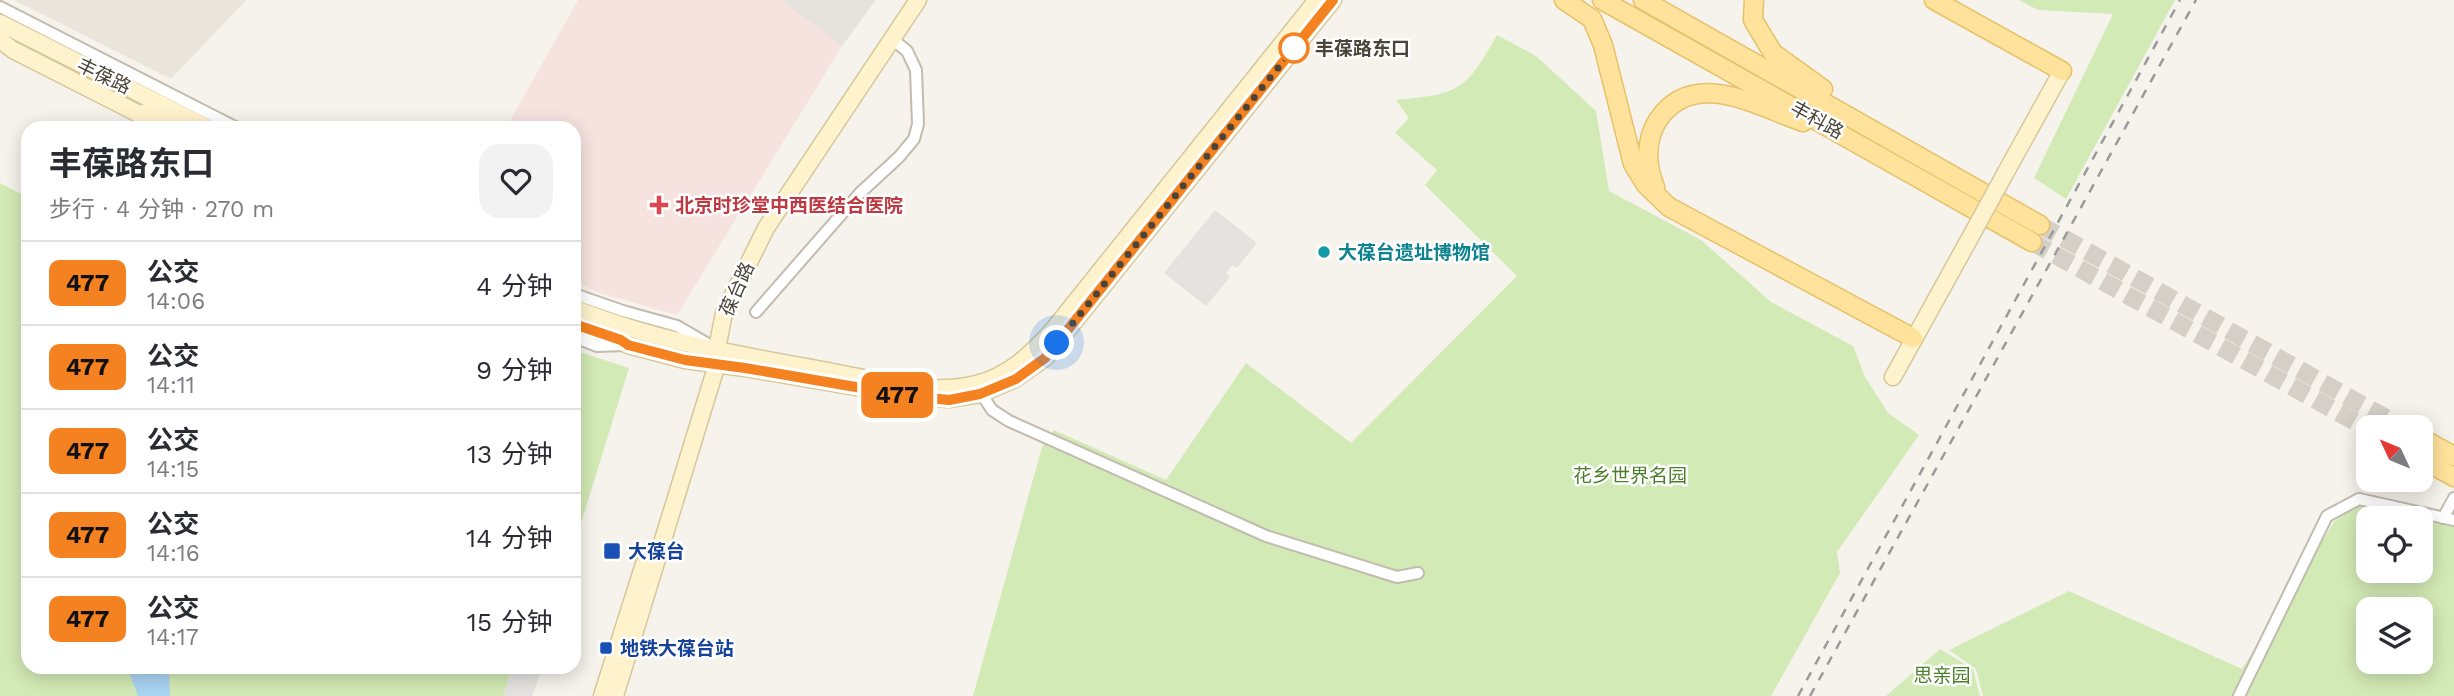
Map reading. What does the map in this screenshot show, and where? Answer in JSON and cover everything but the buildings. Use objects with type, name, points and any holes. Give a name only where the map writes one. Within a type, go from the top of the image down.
[{"type":"main road","name":"葆台路","points":[[614,696],[715,359],[724,313],[766,228],[918,0]]},
{"type":"main road","points":[[979,389],[1020,363],[1053,330],[1317,0]]},
{"type":"main road","points":[[581,326],[628,345],[685,360],[715,359],[890,383],[979,389],[1016,379],[1045,358],[1333,0]]},
{"type":"main road","points":[[1564,0],[1592,19],[1604,45],[1633,164],[1646,186],[1669,207],[1913,338]]},
{"type":"main road","name":"丰科路","points":[[1602,0],[2032,242]]},
{"type":"main road","name":"丰科路","points":[[1643,0],[2040,225]]},
{"type":"main road","points":[[1754,0],[1753,20],[1773,53],[1866,125]]},
{"type":"main road","points":[[1893,377],[2062,71],[1941,1]]},
{"type":"main road","name":"丰葆路","points":[[0,23],[194,121]]},
{"type":"main road","name":"丰葆路","points":[[4,46],[143,121],[147,112],[166,121]]},
{"type":"main road","points":[[1669,207],[1654,186],[1648,166],[1649,144],[1656,124],[1666,108],[1698,91],[1725,94],[1853,140]]},
{"type":"main road","points":[[581,311],[715,359]]},
{"type":"main road","name":"葆台路","points":[[602,696],[715,359]]},
{"type":"main road","points":[[2433,445],[2454,456]]},
{"type":"main road","points":[[2433,465],[2454,477]]},
{"type":"street","points":[[0,7],[223,121]]},
{"type":"street","points":[[756,312],[860,192],[899,157],[914,139],[918,124],[916,70],[907,51],[892,40]]},
{"type":"street","points":[[581,296],[677,326],[715,359]]},
{"type":"street","points":[[581,340],[597,346],[628,345]]},
{"type":"street","points":[[979,389],[992,410],[1009,421],[1266,536],[1397,577],[1418,573]]},
{"type":"street","points":[[2239,696],[2327,516],[2359,499],[2449,519],[2453,499]]},
{"type":"shaded area","points":[[14,0],[246,0],[171,79]]},
{"type":"shaded area","name":"北京时珍堂中西医结合医院","points":[[578,0],[780,0],[842,46],[677,315],[600,293],[581,284],[581,121],[510,121]]},
{"type":"shaded area","points":[[780,0],[876,0],[842,46]]},
{"type":"shaded area","points":[[1215,210],[1257,243],[1237,268],[1232,265],[1226,273],[1230,277],[1206,306],[1164,273]]},
{"type":"shaded area","points":[[510,674],[539,674],[532,696],[503,696]]},
{"type":"green space","points":[[2019,0],[2175,0],[2066,199],[2034,178],[2113,14],[2038,10]]},
{"type":"green space","name":"花乡世界名园","points":[[1497,35],[1536,56],[1596,111],[1609,191],[1701,240],[1771,302],[1853,346],[1865,377],[1888,413],[1919,435],[1837,552],[1840,573],[1771,696],[973,696],[1042,447],[1054,430],[1166,480],[1246,363],[1351,443],[1517,276],[1425,185],[1437,170],[1395,133],[1409,118],[1396,100],[1448,92],[1458,86],[1477,68]]},
{"type":"green space","points":[[0,183],[21,194],[21,674],[540,674],[532,696],[0,696]]},
{"type":"green space","points":[[581,352],[629,368],[581,523]]},
{"type":"green space","points":[[2355,505],[2360,506],[2356,506],[2356,583],[2433,583],[2433,521],[2454,525],[2454,696],[1983,696],[1976,669],[1949,650],[2069,591],[2242,669],[2334,522]]},
{"type":"green space","name":"思亲园","points":[[1940,649],[1973,669],[1980,696],[1886,696]]},
{"type":"water","points":[[130,674],[169,674],[170,696],[138,696]]},
{"type":"tunnel","points":[[2040,225],[2380,415]]},
{"type":"tunnel","points":[[2032,242],[2356,422]]},
{"type":"railway","points":[[1798,696],[2180,0]]},
{"type":"railway","points":[[1810,696],[2196,0]]},
{"type":"bus line","name":"477","points":[[581,327],[621,340],[628,345],[685,360],[908,396],[949,400],[964,398],[1016,379],[1045,358],[1333,0]]},
{"type":"place","name":"丰葆路东口","points":[[1294,48]]},
{"type":"place","name":"北京时珍堂中西医结合医院","points":[[659,205]]},
{"type":"place","name":"大葆台遗址博物馆","points":[[1324,252]]},
{"type":"place","name":"大葆台","points":[[612,551]]},
{"type":"place","name":"地铁大葆台站","points":[[606,648]]},
{"type":"route","points":[[1057,343],[1294,48]]}]
